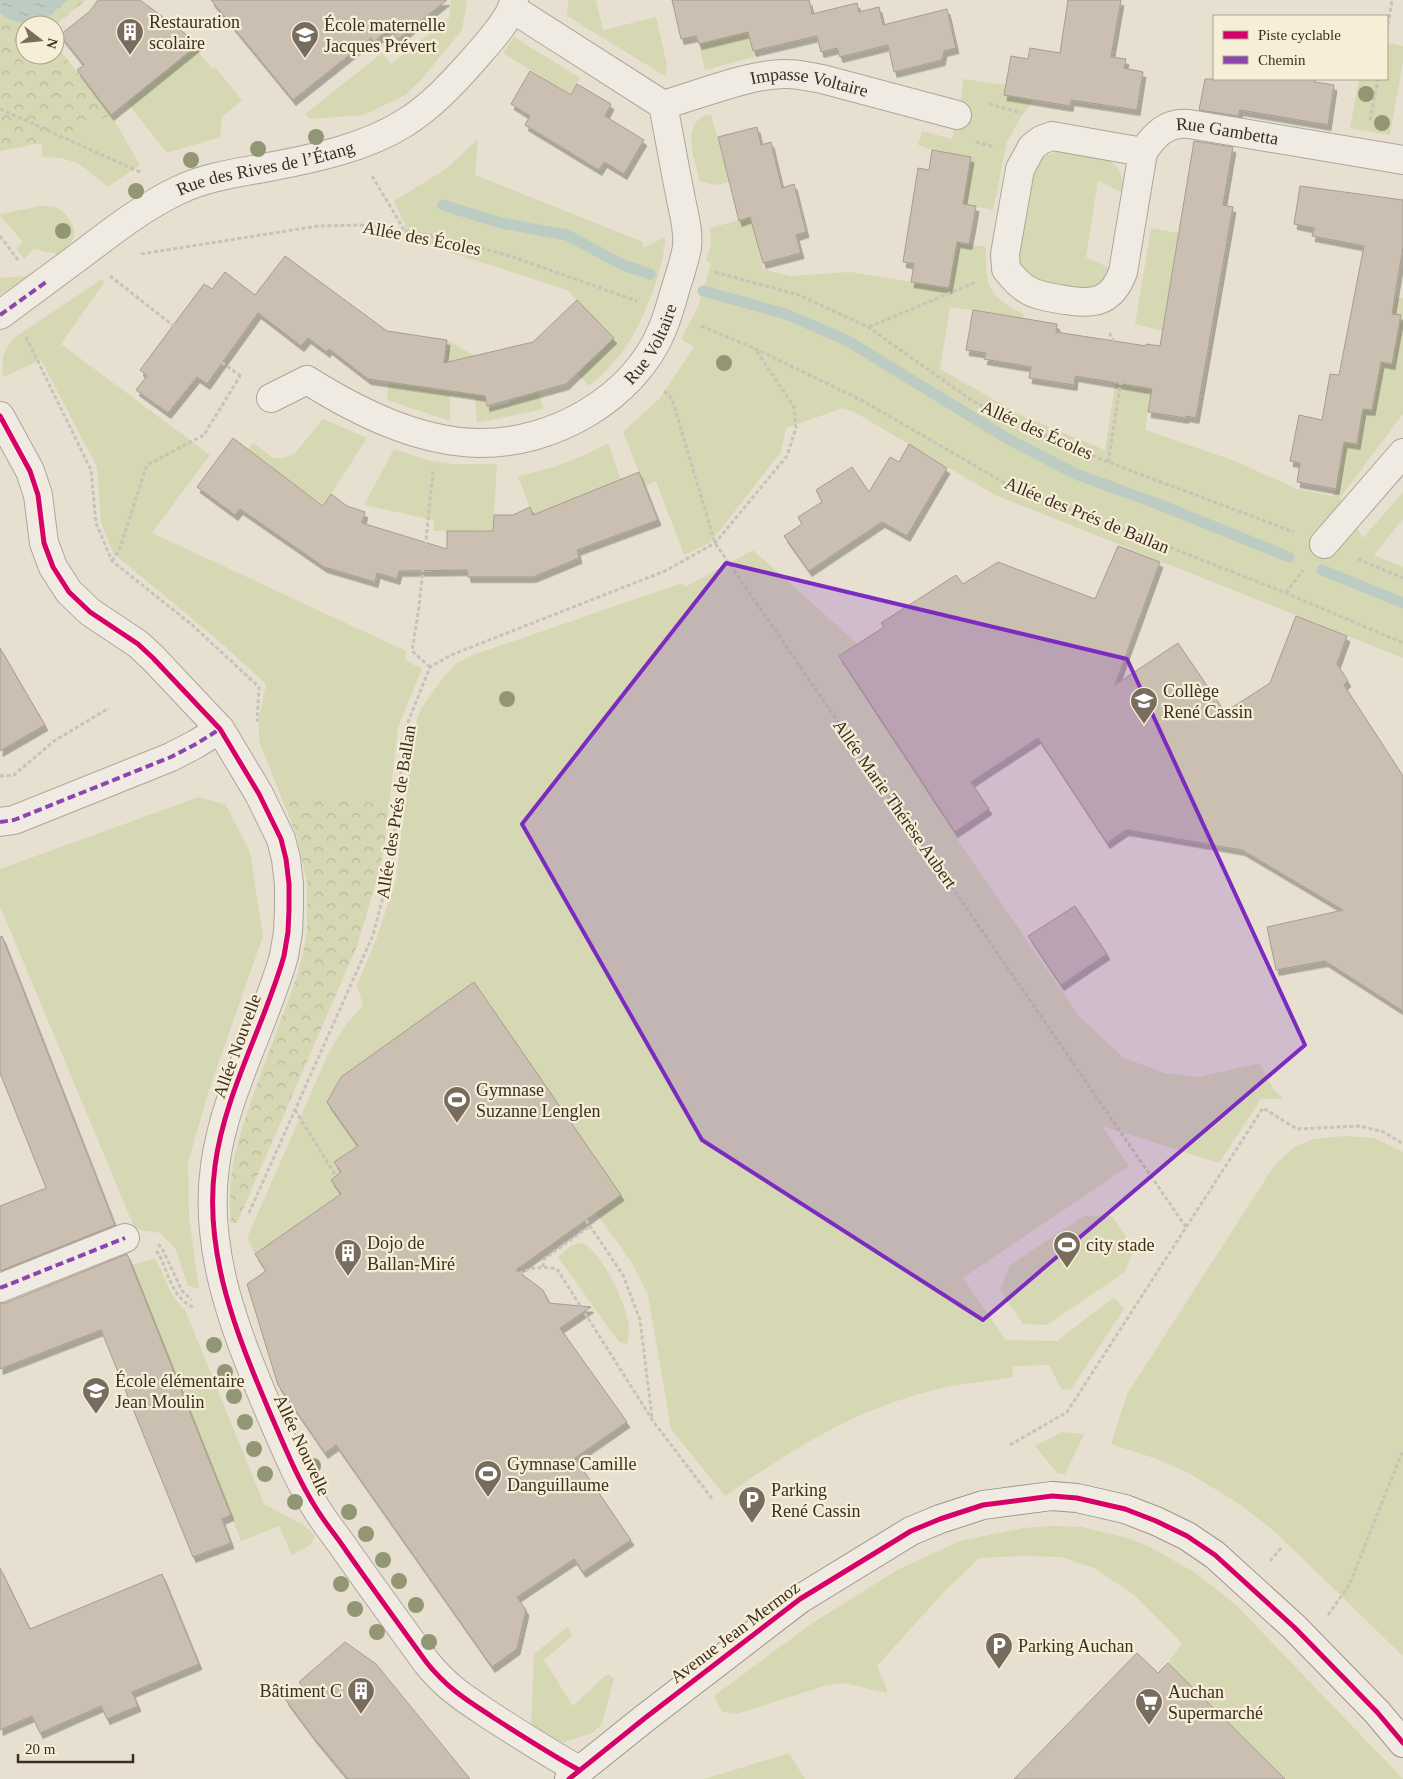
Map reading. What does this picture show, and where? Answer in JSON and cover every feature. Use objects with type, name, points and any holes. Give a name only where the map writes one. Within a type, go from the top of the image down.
[{"type":"street","points":[[514,4],[663,105]]},
{"type":"street","name":"Rue des Rives de l’Étang","points":[[0,315],[118,227],[155,202],[180,189],[201,181],[353,147],[404,124],[445,91],[484,47],[514,4]]},
{"type":"street","name":"Impasse Voltaire","points":[[663,105],[740,82],[768,75],[786,74],[813,77],[956,115]]},
{"type":"street","name":"Rue Voltaire","points":[[272,398],[307,380],[333,397],[370,415],[405,428],[437,437],[480,443],[506,442],[552,430],[590,410],[621,386],[641,365],[662,331],[683,263],[687,235],[663,105]]},
{"type":"street","name":"Rue Gambetta","points":[[1143,152],[1160,131],[1170,125],[1180,123],[1403,160]]},
{"type":"street","points":[[1057,136],[1143,152],[1123,272],[1112,292],[1102,299],[1083,303],[1037,296],[1019,285],[1006,269],[1006,254],[1020,169],[1026,156],[1036,144],[1057,136]]},
{"type":"street","name":"Allée Nouvelle","points":[[0,416],[30,471],[38,495],[44,543],[53,567],[69,592],[90,612],[138,644],[220,729],[259,794],[281,839],[286,859],[289,884],[288,932],[279,972],[228,1109],[218,1147],[212,1202],[215,1248],[215,1308],[276,1427],[297,1474],[316,1508],[427,1663],[452,1690],[515,1732],[574,1775]]},
{"type":"street","points":[[1324,544],[1403,453]]},
{"type":"street","points":[[0,822],[14,820],[171,757],[220,729]]},
{"type":"street","points":[[0,1288],[125,1238]]},
{"type":"street","name":"Avenue Jean Mermoz","points":[[574,1775],[683,1688],[800,1599],[911,1531],[983,1505],[1052,1496],[1077,1498],[1125,1509],[1187,1536],[1215,1556],[1294,1627],[1377,1712],[1403,1743]]},
{"type":"path","points":[[1388,25],[1392,0]]},
{"type":"path","points":[[1364,153],[1378,80]]},
{"type":"path","points":[[1026,156],[951,135],[962,97],[1026,114],[1057,136]]},
{"type":"path","points":[[0,236],[23,266]]},
{"type":"path","points":[[868,328],[1006,269]]},
{"type":"path","points":[[103,271],[184,334]]},
{"type":"path","points":[[1094,302],[1124,362],[1108,462]]},
{"type":"path","points":[[24,334],[92,470],[96,523],[112,561],[192,624],[259,687],[257,724]]},
{"type":"path","points":[[437,437],[419,607],[412,651],[430,667],[451,655],[666,571],[715,543],[787,456],[796,428],[794,407],[756,349]]},
{"type":"path","points":[[206,351],[272,398]]},
{"type":"path","points":[[112,561],[119,551],[147,465],[204,435],[240,376]]},
{"type":"path","points":[[0,776],[14,774],[54,741],[109,708]]},
{"type":"path","points":[[1010,1444],[1067,1412],[1263,1108],[1297,1129],[1360,1126],[1384,1132],[1403,1144]]},
{"type":"path","points":[[295,1110],[336,1176]]},
{"type":"path","points":[[586,1220],[623,1275],[640,1320],[653,1420]]},
{"type":"path","points":[[543,1267],[544,1259],[590,1226]]},
{"type":"path","points":[[125,1238],[143,1236],[156,1242],[162,1248],[182,1292],[192,1301],[215,1308]]},
{"type":"path","points":[[154,1250],[159,1254],[174,1290],[187,1305],[215,1308]]},
{"type":"path","points":[[500,1290],[527,1269],[543,1267],[557,1269],[653,1420],[713,1500]]},
{"type":"path","points":[[304,1422],[316,1409],[396,1355]]},
{"type":"path","points":[[1338,1602],[1349,1585],[1403,1450]]},
{"type":"highlighted area","points":[[726,563],[1127,659],[1305,1045],[983,1320],[702,1140],[522,824]]},
{"type":"green space","points":[[0,0],[86,0],[65,17],[65,15],[15,15],[15,65],[65,65],[65,57],[111,115],[42,143],[0,151]]},
{"type":"green space","points":[[451,0],[467,0],[462,30],[422,79],[405,95],[364,115],[311,119],[305,114],[382,53],[391,64],[449,18]]},
{"type":"green space","points":[[568,0],[596,0],[603,30],[656,17],[667,65],[665,76],[567,16]]},
{"type":"green space","points":[[748,32],[754,57],[705,70],[699,44]]},
{"type":"green space","points":[[514,37],[580,78],[571,95],[503,53]]},
{"type":"green space","points":[[1388,43],[1403,46],[1403,62],[1390,135],[1350,128],[1359,80],[1388,80]]},
{"type":"green space","points":[[195,47],[212,69],[215,67],[242,100],[222,117],[220,137],[167,153],[127,102]]},
{"type":"green space","points":[[963,79],[1006,85],[1004,95],[1034,100],[1021,117],[1007,142],[993,210],[963,204],[971,157],[932,150],[918,145],[922,131],[952,139],[962,94]]},
{"type":"green space","points":[[711,114],[729,182],[716,185],[700,181],[691,140],[694,125],[703,116]]},
{"type":"green space","points":[[111,115],[140,165],[108,187],[80,164],[61,158],[42,157],[42,143]]},
{"type":"green space","points":[[478,139],[475,175],[643,242],[643,248],[665,237],[663,256],[655,285],[637,328],[613,364],[589,386],[575,372],[614,338],[567,290],[412,240],[394,201],[446,169]]},
{"type":"green space","points":[[1067,150],[1088,153],[1107,160],[1120,172],[1123,181],[1123,193],[1098,181],[1086,257],[1111,269],[1103,279],[1094,285],[1075,289],[1032,280],[1022,267],[1018,251],[1031,174],[1037,163],[1045,156]]},
{"type":"green space","points":[[41,206],[54,207],[64,213],[73,227],[73,239],[61,255],[34,249],[24,259],[16,249],[23,242],[0,214]]},
{"type":"green space","points":[[751,217],[763,269],[790,276],[850,272],[948,288],[957,242],[986,247],[986,271],[991,288],[1002,302],[1024,314],[1023,318],[950,307],[940,369],[1023,416],[1105,450],[1119,360],[1152,389],[1145,430],[1235,461],[1297,489],[1332,496],[1336,489],[1344,442],[1357,444],[1363,409],[1372,410],[1381,362],[1392,364],[1401,315],[1392,314],[1395,297],[1403,298],[1403,414],[1340,498],[1363,538],[1403,492],[1403,519],[1374,555],[1403,567],[1403,658],[995,495],[856,413],[843,408],[786,428],[781,452],[710,543],[684,555],[656,481],[645,487],[623,432],[660,398],[694,347],[681,339],[698,307],[711,263],[706,260],[711,245],[710,228]]},
{"type":"green space","points":[[1151,228],[1179,233],[1163,331],[1135,324]]},
{"type":"green space","points":[[28,276],[0,295],[0,278]]},
{"type":"green space","points":[[102,279],[104,283],[61,344],[210,455],[152,533],[406,651],[405,660],[422,669],[398,727],[389,804],[281,796],[259,741],[259,717],[266,684],[219,641],[113,553],[101,522],[97,467],[41,360],[3,377],[4,355],[15,337]]},
{"type":"green space","points":[[447,340],[475,356],[488,408],[510,403],[510,400],[539,392],[543,409],[477,423],[475,398],[450,395],[450,421],[387,400],[389,382],[441,390]]},
{"type":"green space","points":[[323,419],[367,438],[324,505],[286,478],[242,457],[253,443],[273,458],[284,458],[295,453]]},
{"type":"green space","points":[[608,443],[621,480],[578,497],[535,521],[518,476],[564,463]]},
{"type":"green space","points":[[394,449],[427,460],[453,464],[497,464],[493,530],[433,531],[434,520],[364,505]]},
{"type":"green space","points":[[753,550],[861,647],[839,657],[955,832],[959,842],[1080,1017],[1124,1058],[1165,1073],[1199,1077],[1259,1063],[1274,1090],[1284,1099],[1261,1099],[1219,1163],[1102,1126],[1129,1166],[963,1278],[1006,1340],[1057,1341],[1114,1297],[1124,1309],[1071,1389],[1062,1390],[1049,1365],[1013,1366],[1012,1377],[960,1385],[901,1399],[848,1421],[823,1434],[773,1463],[725,1496],[671,1429],[648,1295],[631,1261],[596,1213],[620,1195],[474,983],[340,1077],[327,1102],[358,1146],[334,1162],[341,1173],[331,1180],[342,1196],[334,1199],[255,1254],[247,1238],[328,1054],[347,1023],[363,1006],[357,985],[376,940],[396,880],[412,743],[417,719],[421,709],[446,674],[456,664],[473,655],[682,583],[685,587]]},
{"type":"green space","points":[[281,796],[389,804],[384,850],[357,946],[237,1223],[231,1223],[230,1186],[236,1150],[253,1097],[296,979],[307,930],[307,882],[297,837]]},
{"type":"green space","points":[[199,797],[226,805],[250,852],[263,936],[208,1093],[188,1163],[189,1217],[199,1289],[188,1286],[175,1248],[160,1233],[135,1229],[0,906],[0,869]]},
{"type":"green space","points":[[1345,1136],[1374,1138],[1403,1152],[1403,1656],[1274,1531],[1241,1505],[1187,1472],[1157,1459],[1111,1444],[1127,1394],[1274,1166],[1294,1147],[1313,1139]]},
{"type":"green space","name":"city stade","points":[[1084,1216],[1112,1216],[1134,1248],[1125,1272],[1047,1325],[1023,1324],[1000,1290],[1009,1266]]},
{"type":"green space","points":[[582,1243],[590,1248],[598,1257],[619,1294],[628,1319],[629,1335],[627,1344],[619,1342],[558,1257],[572,1245]]},
{"type":"green space","points":[[154,1259],[172,1295],[185,1310],[264,1504],[305,1526],[315,1536],[310,1545],[292,1555],[279,1526],[241,1541],[131,1265]]},
{"type":"green space","points":[[1062,1432],[1084,1434],[1065,1474],[1058,1474],[1035,1446]]},
{"type":"green space","points":[[1082,1527],[1128,1538],[1150,1547],[1194,1572],[1236,1605],[1403,1779],[1285,1779],[1168,1663],[1182,1643],[1134,1595],[1094,1568],[1061,1557],[979,1558],[943,1593],[877,1666],[887,1693],[844,1683],[824,1686],[737,1714],[722,1712],[714,1696],[811,1624],[899,1569],[960,1541],[1023,1528]]},
{"type":"green space","points":[[567,1627],[573,1635],[544,1660],[573,1706],[605,1676],[610,1675],[614,1679],[602,1724],[593,1733],[560,1743],[531,1728],[534,1654]]},
{"type":"green space","points":[[789,1753],[805,1779],[704,1779]]},
{"type":"water","points":[[0,0],[68,0],[50,15],[15,15],[15,21],[0,13]]},
{"type":"building","name":"Restauration scolaire","points":[[98,0],[140,0],[199,44],[111,115],[77,70],[84,65],[65,41],[65,31],[90,11]]},
{"type":"building","points":[[211,0],[447,0],[398,39],[390,28],[374,42],[371,38],[293,100]]},
{"type":"building","points":[[672,0],[809,0],[812,14],[857,3],[859,12],[879,7],[883,25],[947,9],[956,48],[944,51],[942,60],[894,72],[888,45],[840,57],[837,48],[821,52],[817,36],[753,51],[748,32],[699,44],[696,36],[681,39]]},
{"type":"building","points":[[1068,0],[1121,0],[1111,57],[1126,59],[1124,68],[1143,72],[1137,110],[1071,100],[1070,106],[1004,95],[1011,56],[1028,59],[1030,48],[1060,53]]},
{"type":"building","points":[[530,71],[571,95],[577,84],[611,104],[605,116],[644,140],[624,174],[604,162],[599,170],[525,125],[530,116],[511,104]]},
{"type":"building","points":[[1205,79],[1315,80],[1315,82],[1334,85],[1328,125],[1240,110],[1238,116],[1199,110]]},
{"type":"building","points":[[757,127],[761,145],[771,142],[782,188],[794,184],[806,232],[796,235],[801,253],[763,263],[750,217],[739,221],[718,137]]},
{"type":"building","points":[[1194,141],[1233,147],[1223,205],[1233,207],[1196,418],[1148,412],[1152,389],[1075,376],[1074,385],[1029,378],[1031,367],[984,359],[986,353],[966,350],[973,310],[1057,324],[1056,332],[1146,346],[1146,344],[1160,346]]},
{"type":"building","points":[[932,150],[971,157],[963,204],[976,206],[973,224],[969,244],[957,242],[949,288],[911,282],[914,264],[903,262],[918,168],[929,170]]},
{"type":"building","points":[[1300,186],[1403,200],[1403,247],[1392,314],[1401,315],[1392,364],[1381,362],[1372,410],[1363,409],[1357,444],[1344,442],[1336,489],[1297,482],[1300,463],[1290,461],[1299,415],[1322,420],[1330,374],[1339,375],[1364,246],[1312,236],[1314,228],[1294,224]]},
{"type":"building","points":[[285,256],[387,331],[447,340],[444,363],[533,342],[577,300],[614,338],[566,384],[487,406],[485,396],[368,379],[329,349],[327,352],[308,338],[301,346],[258,313],[207,384],[197,377],[168,413],[136,390],[147,376],[140,370],[204,284],[212,289],[225,272],[255,295]]},
{"type":"building","points":[[233,438],[323,506],[331,494],[347,506],[365,512],[362,523],[447,549],[447,531],[493,531],[494,515],[513,515],[530,507],[533,515],[639,472],[658,520],[577,550],[579,558],[533,577],[468,577],[467,570],[399,571],[397,579],[377,573],[375,582],[324,567],[240,509],[235,515],[197,487]]},
{"type":"building","points":[[909,444],[947,468],[907,536],[882,522],[809,571],[784,536],[802,524],[798,517],[822,502],[816,490],[852,467],[869,492],[890,457],[899,462]]},
{"type":"building","points":[[1118,546],[1160,562],[1115,685],[1178,643],[1225,712],[1270,683],[1296,616],[1347,636],[1337,664],[1348,681],[1344,685],[1403,776],[1403,1011],[1325,961],[1276,970],[1267,927],[1343,910],[1242,850],[1126,830],[1107,843],[1038,738],[971,782],[989,809],[955,832],[839,656],[884,627],[881,623],[956,575],[963,584],[998,562],[1095,599]]},
{"type":"building","points":[[0,648],[45,725],[0,751]]},
{"type":"building","points":[[1075,906],[1107,954],[1061,985],[1028,936]]},
{"type":"building","points":[[2,936],[115,1225],[0,1271],[0,1206],[46,1188],[0,1073],[0,937]]},
{"type":"building","points":[[474,982],[621,1195],[516,1270],[543,1290],[549,1303],[591,1307],[560,1328],[627,1422],[575,1458],[631,1540],[583,1572],[574,1559],[517,1597],[526,1610],[517,1649],[492,1667],[336,1445],[325,1453],[278,1385],[247,1284],[266,1271],[255,1254],[341,1194],[331,1180],[341,1172],[334,1162],[358,1146],[327,1102],[341,1077]]},
{"type":"building","points":[[127,1254],[231,1515],[222,1519],[231,1543],[193,1557],[101,1330],[0,1369],[0,1303],[6,1303]]},
{"type":"building","points":[[0,1568],[30,1629],[162,1574],[199,1664],[132,1692],[138,1706],[107,1719],[101,1706],[40,1733],[32,1716],[0,1730]]},
{"type":"building","name":"Bâtiment C","points":[[345,1642],[376,1664],[470,1779],[348,1779],[285,1699],[302,1686],[299,1682]]},
{"type":"building","name":"Auchan Supermarché","points":[[1137,1653],[1158,1673],[1168,1663],[1285,1779],[1014,1779]]},
{"type":"waterway","points":[[443,205],[501,223],[567,235],[623,265],[650,274]]},
{"type":"waterway","points":[[703,291],[786,314],[848,341],[1008,439],[1076,474],[1163,506],[1289,557]]},
{"type":"waterway","points":[[1322,570],[1403,603]]},
{"type":"marked path","points":[[0,315],[46,282]]},
{"type":"marked path","points":[[0,822],[14,820],[171,757],[220,729]]},
{"type":"marked path","points":[[0,1288],[125,1238]]},
{"type":"cycle path","points":[[0,416],[30,471],[38,495],[44,543],[53,567],[69,592],[90,612],[138,644],[220,729],[259,794],[281,839],[289,884],[288,932],[284,956],[227,1113],[215,1166],[213,1198],[218,1262],[226,1293],[235,1324],[270,1413],[309,1497],[427,1663],[458,1694],[536,1745],[579,1770]]},
{"type":"cycle path","points":[[569,1779],[800,1599],[911,1531],[983,1505],[1052,1496],[1077,1498],[1125,1509],[1187,1536],[1215,1555],[1294,1627],[1377,1712],[1403,1743]]},
{"type":"place","name":"Restauration scolaire","points":[[130,56]]},
{"type":"place","name":"École maternelle Jacques Prévert","points":[[305,59]]},
{"type":"place","name":"Collège René Cassin","points":[[1144,725]]},
{"type":"place","name":"Gymnase Suzanne Lenglen","points":[[457,1124]]},
{"type":"place","name":"city stade","points":[[1067,1269]]},
{"type":"place","name":"Dojo de Ballan-Miré","points":[[348,1277]]},
{"type":"place","name":"École élémentaire Jean Moulin","points":[[96,1415]]},
{"type":"place","name":"Gymnase Camille Danguillaume","points":[[488,1498]]},
{"type":"place","name":"Parking René Cassin","points":[[752,1524]]},
{"type":"place","name":"Parking Auchan","points":[[999,1670]]},
{"type":"place","name":"Bâtiment C","points":[[361,1715]]},
{"type":"place","name":"Auchan Supermarché","points":[[1149,1726]]}]
